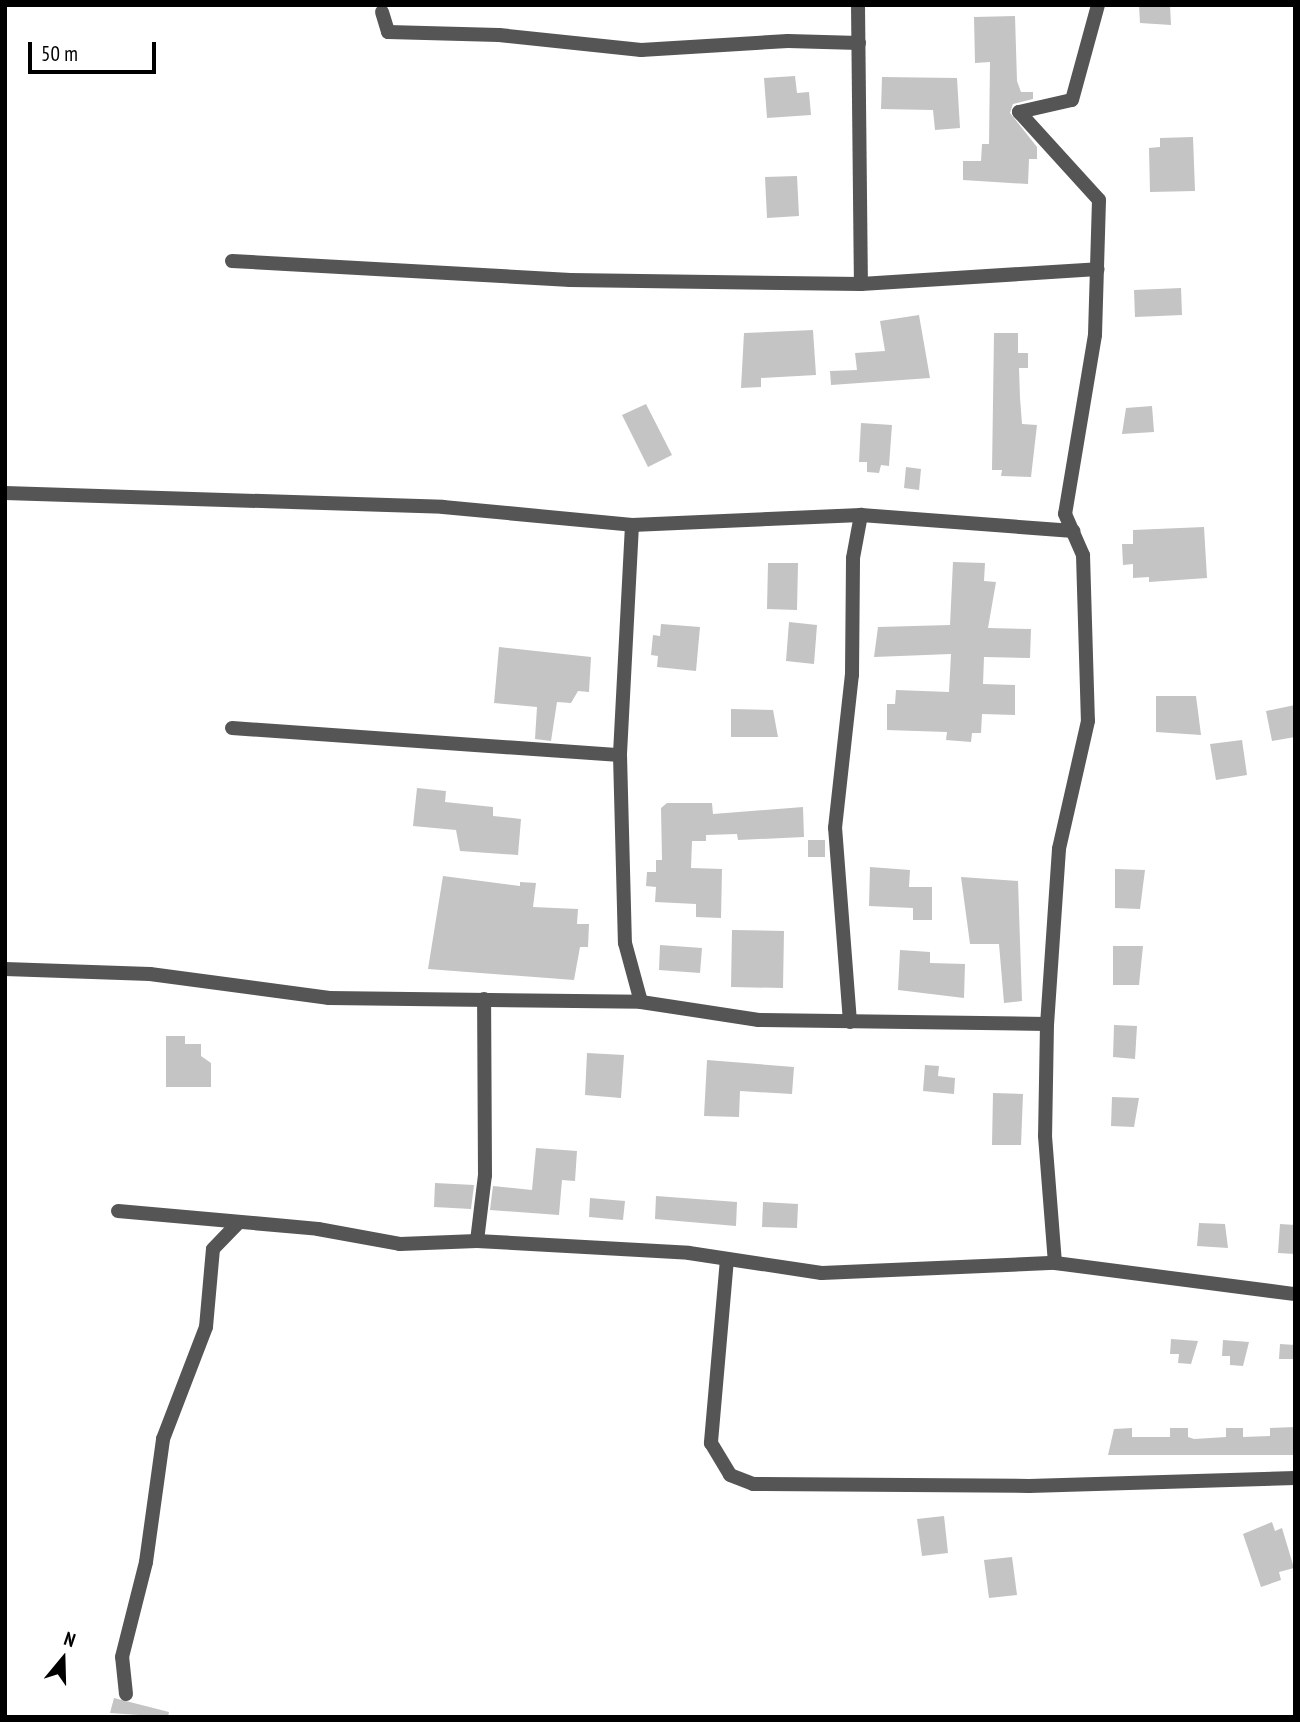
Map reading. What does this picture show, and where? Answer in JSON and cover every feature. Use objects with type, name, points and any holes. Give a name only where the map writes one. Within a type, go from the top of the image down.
[{"type":"street","points":[[858,5],[861,284]]},
{"type":"street","points":[[1055,1263],[1045,1136],[1048,1024],[1059,849],[1088,720],[1083,555],[1066,514],[1095,335],[1099,200],[1019,112],[1072,100],[1098,5]]},
{"type":"street","points":[[382,12],[388,32],[499,35],[641,50],[788,41],[859,43]]},
{"type":"street","points":[[232,261],[570,280],[861,284],[1098,269]]},
{"type":"street","points":[[5,493],[443,507],[632,525],[862,516],[1073,531]]},
{"type":"street","points":[[850,1022],[835,828],[852,675],[852,569],[862,516]]},
{"type":"street","points":[[632,525],[620,755],[625,943],[641,1002]]},
{"type":"street","points":[[232,728],[620,755]]},
{"type":"street","points":[[5,969],[150,974],[329,998],[641,1002],[759,1020],[1048,1024]]},
{"type":"street","points":[[477,1241],[485,1175],[484,999]]},
{"type":"street","points":[[117,1211],[318,1228],[400,1244],[477,1241],[727,1259],[822,1273],[1055,1263],[1295,1294]]},
{"type":"street","points":[[126,1694],[122,1657],[146,1562],[163,1439],[206,1327],[213,1249],[238,1223]]},
{"type":"street","points":[[727,1259],[711,1443],[730,1475],[753,1484],[1028,1486],[1295,1478]]},
{"type":"building","points":[[1139,5],[1170,5],[1171,25],[1140,23]]},
{"type":"building","points":[[1015,16],[1017,81],[1021,92],[1033,92],[1033,99],[1013,104],[1010,113],[1037,147],[1037,159],[1029,159],[1028,184],[963,180],[963,161],[981,161],[982,144],[989,144],[990,62],[975,63],[974,17]]},
{"type":"building","points":[[795,76],[797,93],[809,92],[811,115],[767,118],[764,78]]},
{"type":"building","points":[[882,77],[957,78],[960,128],[935,130],[933,110],[881,109]]},
{"type":"building","points":[[1193,137],[1195,191],[1150,192],[1149,148],[1160,147],[1160,138]]},
{"type":"building","points":[[797,176],[799,216],[767,218],[765,177]]},
{"type":"building","points":[[1181,288],[1182,315],[1135,317],[1134,290]]},
{"type":"building","points":[[919,315],[930,378],[831,385],[830,371],[857,370],[855,353],[885,351],[880,321]]},
{"type":"building","points":[[813,330],[816,375],[761,378],[761,387],[741,388],[744,333]]},
{"type":"building","points":[[994,333],[1018,333],[1018,353],[1028,353],[1028,368],[1019,368],[1022,424],[1037,425],[1031,477],[1001,476],[1002,470],[992,470]]},
{"type":"building","points":[[646,404],[672,455],[648,467],[622,415]]},
{"type":"building","points":[[1152,406],[1154,432],[1122,434],[1126,408]]},
{"type":"building","points":[[861,423],[892,425],[889,466],[881,465],[879,473],[867,472],[867,462],[859,462]]},
{"type":"building","points":[[906,467],[921,469],[919,490],[904,488]]},
{"type":"building","points":[[1204,527],[1207,578],[1149,582],[1149,577],[1133,578],[1133,564],[1123,565],[1122,544],[1133,544],[1133,530]]},
{"type":"building","points":[[953,562],[985,563],[984,581],[996,582],[988,628],[1031,629],[1030,658],[984,657],[983,684],[1015,685],[1015,715],[982,714],[981,733],[972,733],[971,742],[946,740],[947,732],[887,730],[887,704],[895,704],[896,690],[949,692],[951,654],[874,657],[878,627],[950,625]]},
{"type":"building","points":[[768,563],[798,563],[797,610],[767,609]]},
{"type":"building","points":[[789,622],[817,625],[814,664],[786,661]]},
{"type":"building","points":[[661,624],[700,627],[696,671],[657,667],[658,656],[651,655],[653,635],[660,636]]},
{"type":"building","points":[[499,647],[591,657],[589,692],[578,691],[571,703],[557,702],[551,741],[535,739],[537,707],[494,703]]},
{"type":"building","points":[[1156,696],[1196,696],[1201,735],[1156,732]]},
{"type":"building","points":[[1295,705],[1295,737],[1272,741],[1266,711]]},
{"type":"building","points":[[731,709],[773,710],[778,737],[731,737]]},
{"type":"building","points":[[1242,740],[1247,775],[1216,780],[1210,744]]},
{"type":"building","points":[[417,788],[446,791],[445,802],[493,807],[493,816],[521,819],[518,855],[460,851],[456,830],[413,826]]},
{"type":"building","points":[[667,803],[712,803],[713,814],[803,807],[804,837],[738,840],[737,834],[706,835],[706,841],[692,841],[691,868],[722,869],[721,918],[696,917],[696,904],[655,902],[656,887],[646,886],[647,872],[656,872],[656,860],[662,860],[661,808]]},
{"type":"building","points":[[808,840],[825,840],[825,857],[808,857]]},
{"type":"building","points":[[870,867],[910,870],[909,887],[932,887],[932,920],[913,920],[913,908],[869,906]]},
{"type":"building","points":[[1115,869],[1145,870],[1140,909],[1115,908]]},
{"type":"building","points":[[443,876],[520,886],[520,882],[536,883],[533,907],[578,909],[577,924],[589,924],[588,947],[580,947],[574,980],[428,969]]},
{"type":"building","points":[[961,877],[1018,881],[1022,1001],[1004,1003],[999,944],[970,944]]},
{"type":"building","points":[[732,930],[784,931],[783,988],[731,987]]},
{"type":"building","points":[[660,945],[702,948],[700,973],[659,970]]},
{"type":"building","points":[[1113,946],[1143,946],[1139,985],[1113,985]]},
{"type":"building","points":[[900,950],[930,952],[930,963],[965,964],[964,998],[898,990]]},
{"type":"building","points":[[1114,1025],[1137,1026],[1135,1059],[1113,1057]]},
{"type":"building","points":[[166,1036],[185,1036],[185,1044],[201,1044],[201,1056],[211,1063],[211,1087],[166,1087]]},
{"type":"building","points":[[587,1053],[624,1055],[621,1098],[585,1095]]},
{"type":"building","points":[[707,1060],[794,1067],[792,1094],[740,1091],[739,1117],[704,1116]]},
{"type":"building","points":[[925,1065],[939,1066],[938,1076],[955,1078],[954,1094],[923,1091]]},
{"type":"building","points":[[993,1093],[1023,1094],[1021,1145],[992,1145]]},
{"type":"building","points":[[1112,1097],[1139,1098],[1134,1127],[1111,1126]]},
{"type":"building","points":[[536,1148],[577,1151],[575,1181],[562,1180],[559,1215],[490,1210],[493,1186],[532,1190]]},
{"type":"building","points":[[435,1183],[474,1185],[471,1209],[434,1207]]},
{"type":"building","points":[[656,1196],[737,1202],[736,1226],[655,1219]]},
{"type":"building","points":[[590,1198],[625,1201],[623,1220],[589,1217]]},
{"type":"building","points":[[763,1202],[798,1204],[797,1228],[762,1227]]},
{"type":"building","points":[[1199,1223],[1225,1224],[1228,1248],[1197,1246]]},
{"type":"building","points":[[1280,1224],[1295,1225],[1295,1254],[1278,1253]]},
{"type":"building","points":[[1171,1339],[1198,1341],[1191,1364],[1178,1363],[1179,1354],[1170,1354]]},
{"type":"building","points":[[1223,1340],[1249,1342],[1243,1366],[1230,1365],[1230,1356],[1222,1356]]},
{"type":"building","points":[[1280,1344],[1295,1345],[1295,1359],[1279,1359]]},
{"type":"building","points":[[1295,1427],[1295,1455],[1108,1455],[1114,1429],[1132,1428],[1132,1437],[1170,1437],[1170,1428],[1188,1428],[1188,1437],[1194,1439],[1226,1437],[1226,1428],[1243,1428],[1243,1437],[1270,1436],[1270,1428]]},
{"type":"building","points":[[944,1516],[948,1553],[922,1556],[917,1519]]},
{"type":"building","points":[[1272,1522],[1275,1531],[1282,1528],[1294,1568],[1279,1572],[1281,1580],[1261,1587],[1243,1534]]},
{"type":"building","points":[[1012,1557],[1017,1595],[989,1598],[984,1560]]},
{"type":"building","points":[[114,1698],[169,1712],[168,1717],[110,1713]]}]
